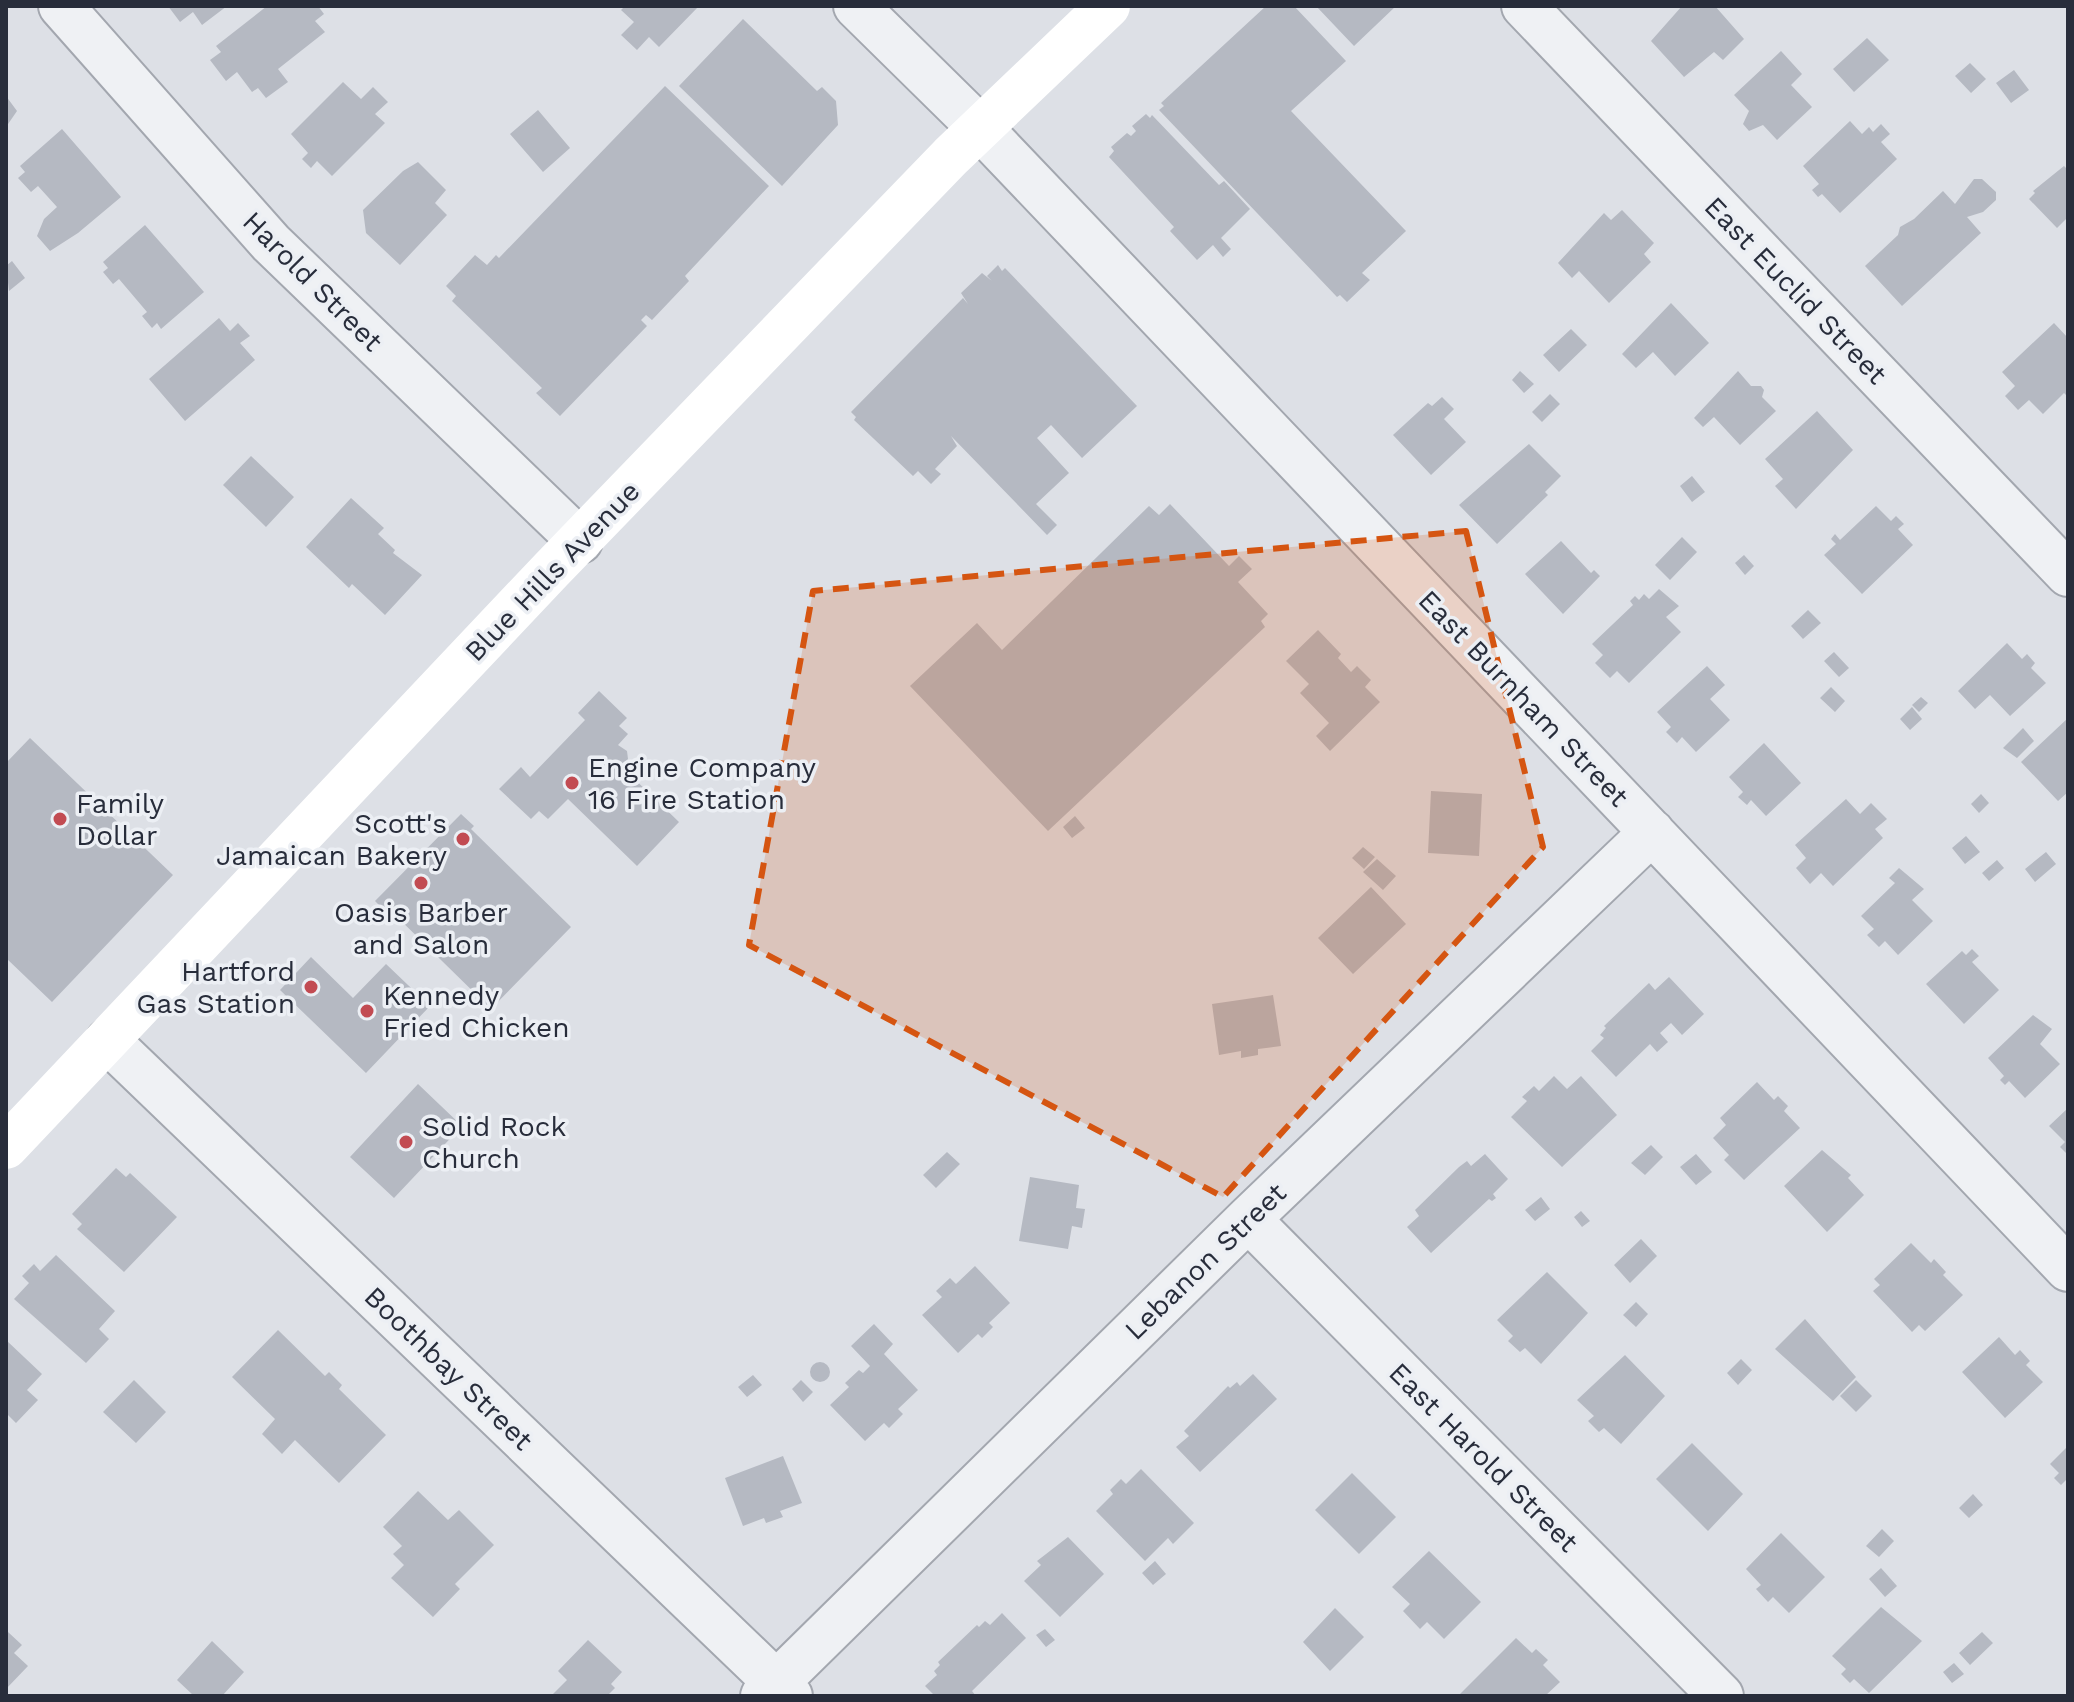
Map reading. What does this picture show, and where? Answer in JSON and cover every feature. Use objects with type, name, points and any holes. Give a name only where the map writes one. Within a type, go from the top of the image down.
[{"type":"main road","name":"Blue Hills Avenue","points":[[6,1147],[580,541],[979,127],[1108,6]]},
{"type":"street","name":"Harold Street","points":[[61,6],[271,243],[580,541]]},
{"type":"street","name":"East Burnham Street","points":[[856,6],[979,127],[2068,1269]]},
{"type":"street","name":"East Euclid Street","points":[[1524,6],[2068,574]]},
{"type":"street","name":"Lebanon Street","points":[[776,1691],[1248,1219],[1652,832]]},
{"type":"street","name":"Boothbay Street","points":[[108,1041],[776,1691]]},
{"type":"street","name":"East Harold Street","points":[[1248,1219],[1721,1696]]},
{"type":"highlighted area","points":[[1466,531],[1543,847],[1223,1197],[749,945],[813,591]]},
{"type":"building","points":[[168,6],[227,6],[202,25],[193,12],[180,22]]},
{"type":"building","points":[[267,6],[318,6],[324,14],[315,21],[325,32],[278,69],[288,82],[266,98],[258,88],[252,92],[237,72],[226,81],[210,60],[221,52],[216,46]]},
{"type":"building","points":[[625,6],[699,6],[659,47],[649,37],[637,50],[621,35],[634,22],[621,10]]},
{"type":"building","points":[[1266,6],[1294,6],[1346,61],[1291,111],[1406,231],[1362,273],[1370,280],[1347,302],[1340,295],[1337,297],[1159,110],[1164,106],[1161,103]]},
{"type":"building","points":[[1316,6],[1396,6],[1354,46]]},
{"type":"building","points":[[1682,6],[1715,6],[1744,39],[1723,60],[1714,52],[1684,77],[1651,41]]},
{"type":"building","points":[[743,19],[817,91],[822,87],[836,101],[838,125],[782,186],[679,86]]},
{"type":"building","points":[[1867,38],[1889,60],[1854,92],[1833,69]]},
{"type":"building","points":[[1781,51],[1802,74],[1791,85],[1812,107],[1777,140],[1763,125],[1749,131],[1743,124],[1749,111],[1734,95]]},
{"type":"building","points":[[1970,63],[1986,79],[1971,93],[1955,76]]},
{"type":"building","points":[[2014,70],[2029,90],[2011,103],[1996,83]]},
{"type":"building","points":[[343,82],[361,99],[373,87],[388,102],[375,114],[385,123],[332,176],[317,161],[311,168],[302,159],[308,153],[291,134]]},
{"type":"building","points":[[665,86],[769,186],[685,276],[689,281],[652,320],[646,315],[641,320],[647,326],[560,416],[536,393],[542,388],[452,301],[456,296],[446,286],[475,255],[487,265],[496,255],[499,258]]},
{"type":"building","points":[[6,96],[17,111],[6,127]]},
{"type":"building","points":[[538,110],[570,148],[543,172],[510,134]]},
{"type":"building","points":[[1146,114],[1150,118],[1152,115],[1219,185],[1224,181],[1250,209],[1221,238],[1231,249],[1223,257],[1213,245],[1197,260],[1170,231],[1174,227],[1109,157],[1114,151],[1111,147],[1127,133],[1131,136],[1136,131],[1132,126]]},
{"type":"building","points":[[1850,121],[1862,134],[1869,127],[1873,132],[1881,124],[1890,134],[1881,142],[1897,159],[1840,213],[1822,194],[1818,197],[1812,190],[1819,184],[1803,166]]},
{"type":"building","points":[[62,129],[121,197],[78,233],[50,251],[37,236],[44,219],[57,207],[38,186],[31,192],[18,178],[25,172],[20,166]]},
{"type":"building","points":[[418,162],[446,190],[435,203],[447,215],[400,265],[366,233],[363,210],[403,171]]},
{"type":"building","points":[[2064,166],[2068,170],[2068,217],[2057,228],[2029,199],[2035,193],[2033,191]]},
{"type":"building","points":[[1974,179],[1982,179],[1996,192],[1996,200],[1983,212],[1967,217],[1981,233],[1902,306],[1865,266],[1898,235],[1900,227],[1914,219],[1943,191],[1955,204]]},
{"type":"building","points":[[1622,210],[1654,243],[1644,254],[1651,262],[1609,303],[1579,271],[1572,278],[1558,263],[1604,213],[1611,220]]},
{"type":"building","points":[[145,225],[204,292],[161,329],[157,323],[152,328],[142,316],[147,312],[119,279],[113,284],[103,272],[108,268],[103,262]]},
{"type":"building","points":[[12,261],[25,278],[9,291],[6,266]]},
{"type":"building","points":[[998,265],[1002,271],[1005,268],[1137,406],[1082,458],[1051,425],[1037,438],[1069,473],[1036,504],[1057,525],[1047,535],[951,436],[957,446],[935,469],[941,474],[931,484],[918,471],[913,476],[854,420],[856,417],[851,412],[963,298],[968,304],[961,293],[982,273],[992,281],[987,276]]},
{"type":"building","points":[[1671,303],[1709,343],[1675,376],[1653,352],[1636,368],[1622,354]]},
{"type":"building","points":[[219,318],[230,331],[238,323],[250,336],[240,343],[255,360],[185,421],[149,379]]},
{"type":"building","points":[[2054,323],[2068,338],[2068,397],[2064,393],[2043,414],[2029,400],[2018,410],[2005,396],[2015,386],[2002,372]]},
{"type":"building","points":[[1571,329],[1587,345],[1559,372],[1543,355]]},
{"type":"building","points":[[1520,371],[1534,384],[1524,393],[1512,380]]},
{"type":"building","points":[[1738,371],[1751,386],[1761,386],[1764,390],[1762,397],[1776,411],[1740,445],[1714,417],[1703,427],[1694,418]]},
{"type":"building","points":[[1550,394],[1560,404],[1542,422],[1532,412]]},
{"type":"building","points":[[1442,397],[1454,409],[1444,419],[1466,442],[1431,475],[1393,435],[1428,403],[1432,406]]},
{"type":"building","points":[[1817,411],[1853,450],[1796,509],[1775,486],[1783,479],[1765,459]]},
{"type":"building","points":[[1529,444],[1561,476],[1545,492],[1548,495],[1497,544],[1459,505]]},
{"type":"building","points":[[251,456],[294,497],[266,527],[223,485]]},
{"type":"building","points":[[1692,476],[1705,492],[1692,502],[1680,486]]},
{"type":"building","points":[[351,498],[384,528],[378,534],[395,550],[393,553],[422,575],[385,615],[352,584],[349,588],[306,547]]},
{"type":"building","points":[[1170,504],[1229,566],[1239,556],[1252,569],[1238,582],[1268,614],[1261,621],[1265,627],[1048,831],[910,686],[977,623],[1002,650],[1149,506],[1159,515]]},
{"type":"building","points":[[1876,506],[1891,521],[1896,516],[1904,524],[1898,529],[1913,545],[1862,594],[1824,555],[1836,544],[1831,539],[1835,534],[1840,540]]},
{"type":"building","points":[[1682,537],[1697,552],[1670,580],[1655,565]]},
{"type":"building","points":[[1561,541],[1591,573],[1594,570],[1600,576],[1563,614],[1525,574]]},
{"type":"building","points":[[1744,555],[1754,566],[1745,575],[1735,563]]},
{"type":"building","points":[[1659,589],[1679,606],[1666,617],[1681,632],[1629,683],[1617,671],[1610,678],[1595,663],[1603,655],[1592,644],[1633,605],[1630,601],[1635,596],[1639,600],[1644,594],[1649,599]]},
{"type":"building","points":[[1808,610],[1821,623],[1803,639],[1791,626]]},
{"type":"building","points":[[1318,630],[1341,654],[1338,658],[1351,672],[1357,666],[1371,680],[1365,687],[1380,702],[1330,751],[1316,736],[1329,723],[1300,693],[1309,684],[1286,661]]},
{"type":"building","points":[[2007,643],[2022,659],[2027,654],[2035,663],[2031,668],[2046,683],[2010,716],[1990,695],[1975,709],[1958,691]]},
{"type":"building","points":[[1834,652],[1849,668],[1839,677],[1824,661]]},
{"type":"building","points":[[1707,666],[1725,685],[1710,699],[1730,720],[1696,752],[1682,737],[1677,743],[1666,732],[1671,727],[1657,712]]},
{"type":"building","points":[[1831,687],[1845,701],[1835,712],[1820,698]]},
{"type":"building","name":"Engine Company 16 Fire Station","points":[[599,691],[627,718],[619,726],[628,734],[618,745],[627,751],[628,759],[621,766],[679,822],[637,866],[568,799],[548,819],[539,811],[531,819],[499,789],[521,767],[530,777],[585,720],[578,713]]},
{"type":"building","points":[[1921,697],[1928,703],[1919,712],[1912,705]]},
{"type":"building","points":[[1912,707],[1922,719],[1910,730],[1900,719]]},
{"type":"building","points":[[2068,718],[2068,792],[2058,801],[2021,762]]},
{"type":"building","points":[[2023,728],[2034,741],[2017,758],[2003,748]]},
{"type":"building","name":"Family Dollar","points":[[30,738],[173,875],[52,1002],[6,958],[6,763]]},
{"type":"building","points":[[1764,743],[1801,783],[1766,816],[1751,800],[1747,805],[1738,797],[1743,792],[1729,777]]},
{"type":"building","points":[[1431,791],[1482,794],[1479,856],[1428,853]]},
{"type":"building","points":[[1981,794],[1989,803],[1979,813],[1971,804]]},
{"type":"building","points":[[1846,799],[1860,814],[1871,803],[1887,819],[1875,829],[1883,838],[1833,886],[1821,873],[1810,884],[1796,868],[1806,858],[1795,845]]},
{"type":"building","points":[[461,814],[474,826],[471,829],[571,927],[491,1009],[391,911],[388,914],[375,901]]},
{"type":"building","points":[[1075,816],[1085,828],[1072,838],[1063,827]]},
{"type":"building","points":[[1966,836],[1980,852],[1965,864],[1952,848]]},
{"type":"building","points":[[1363,847],[1375,857],[1364,869],[1352,858]]},
{"type":"building","points":[[2046,852],[2056,864],[2035,882],[2025,869]]},
{"type":"building","points":[[1377,859],[1396,876],[1383,890],[1363,872]]},
{"type":"building","points":[[1997,860],[2004,868],[1989,881],[1982,873]]},
{"type":"building","points":[[1899,868],[1924,889],[1912,900],[1933,921],[1898,955],[1885,941],[1879,947],[1867,935],[1874,929],[1861,916],[1895,883],[1889,878]]},
{"type":"building","points":[[1371,887],[1406,924],[1353,974],[1318,938]]},
{"type":"building","points":[[1972,949],[1979,956],[1972,962],[1999,990],[1964,1024],[1926,984],[1962,951],[1966,955]]},
{"type":"building","points":[[311,957],[353,998],[386,964],[430,1006],[366,1073],[280,990]]},
{"type":"building","points":[[1669,977],[1704,1014],[1682,1035],[1671,1023],[1660,1033],[1668,1042],[1657,1052],[1650,1044],[1616,1077],[1591,1051],[1604,1038],[1600,1035],[1606,1028],[1604,1026],[1649,983],[1655,990]]},
{"type":"building","points":[[1273,995],[1281,1046],[1258,1049],[1258,1055],[1241,1058],[1241,1051],[1219,1055],[1212,1004]]},
{"type":"building","points":[[2033,1015],[2052,1029],[2040,1044],[2060,1064],[2025,1098],[2009,1081],[2005,1085],[2000,1080],[2004,1076],[1988,1058]]},
{"type":"building","points":[[1554,1076],[1567,1089],[1581,1076],[1617,1115],[1562,1167],[1511,1117],[1527,1101],[1522,1097],[1534,1086],[1539,1091]]},
{"type":"building","points":[[1757,1082],[1774,1100],[1778,1096],[1788,1106],[1784,1111],[1800,1128],[1744,1180],[1724,1160],[1729,1155],[1713,1138],[1726,1125],[1720,1118]]},
{"type":"building","name":"Solid Rock Church","points":[[418,1084],[462,1126],[394,1198],[350,1157]]},
{"type":"building","points":[[2068,1108],[2068,1155],[2060,1147],[2065,1142],[2049,1126]]},
{"type":"building","points":[[1651,1145],[1663,1157],[1645,1175],[1631,1163]]},
{"type":"building","points":[[1822,1150],[1851,1175],[1848,1178],[1864,1195],[1827,1232],[1784,1186]]},
{"type":"building","points":[[947,1152],[960,1164],[936,1188],[923,1175]]},
{"type":"building","points":[[1485,1154],[1508,1179],[1493,1194],[1496,1198],[1492,1201],[1489,1199],[1431,1253],[1407,1227],[1419,1216],[1415,1210],[1459,1167],[1467,1161],[1471,1166]]},
{"type":"building","points":[[1696,1154],[1712,1172],[1696,1185],[1680,1167]]},
{"type":"building","points":[[116,1168],[126,1177],[130,1173],[177,1217],[124,1272],[77,1229],[82,1224],[72,1214]]},
{"type":"building","points":[[1030,1177],[1079,1185],[1076,1208],[1085,1209],[1082,1228],[1072,1226],[1068,1249],[1019,1241]]},
{"type":"building","points":[[1541,1197],[1550,1209],[1535,1221],[1525,1210]]},
{"type":"building","points":[[1581,1211],[1590,1221],[1582,1227],[1574,1217]]},
{"type":"building","points":[[1641,1239],[1657,1256],[1630,1283],[1614,1265]]},
{"type":"building","points":[[1911,1243],[1931,1263],[1934,1259],[1946,1272],[1943,1275],[1963,1295],[1925,1331],[1919,1325],[1912,1332],[1873,1291],[1880,1285],[1874,1279]]},
{"type":"building","points":[[56,1255],[115,1311],[99,1329],[109,1339],[86,1363],[14,1299],[29,1283],[22,1276],[34,1264],[40,1271]]},
{"type":"building","points":[[975,1266],[1010,1303],[989,1323],[993,1327],[982,1338],[978,1334],[958,1353],[922,1315],[942,1297],[936,1291],[950,1278],[956,1284]]},
{"type":"building","points":[[1547,1272],[1588,1313],[1541,1364],[1525,1348],[1520,1352],[1508,1341],[1513,1336],[1497,1320]]},
{"type":"building","points":[[1636,1302],[1648,1314],[1636,1327],[1623,1315]]},
{"type":"building","points":[[1805,1319],[1856,1377],[1833,1401],[1775,1349]]},
{"type":"building","points":[[874,1324],[893,1344],[884,1354],[918,1390],[898,1409],[903,1414],[889,1428],[884,1423],[865,1441],[830,1405],[849,1387],[845,1383],[859,1370],[863,1373],[870,1366],[851,1346]]},
{"type":"building","points":[[278,1330],[325,1376],[329,1372],[342,1385],[339,1389],[386,1435],[339,1483],[295,1440],[282,1454],[262,1434],[275,1419],[232,1377]]},
{"type":"building","points":[[1999,1337],[2015,1355],[2020,1350],[2030,1361],[2026,1365],[2043,1382],[2005,1418],[1962,1372]]},
{"type":"building","points":[[6,1340],[42,1374],[27,1390],[38,1400],[16,1423],[6,1413]]},
{"type":"building","points":[[1625,1355],[1665,1396],[1621,1444],[1604,1428],[1599,1432],[1588,1421],[1594,1416],[1577,1400]]},
{"type":"building","points":[[1741,1359],[1752,1370],[1738,1385],[1727,1373]]},
{"type":"building","points":[[816,1362],[824,1362],[830,1372],[824,1382],[816,1382],[810,1376],[810,1368]]},
{"type":"building","points":[[1253,1374],[1277,1399],[1200,1472],[1176,1447],[1189,1436],[1184,1431],[1228,1386],[1230,1388],[1237,1382],[1240,1386]]},
{"type":"building","points":[[753,1375],[762,1385],[747,1397],[738,1387]]},
{"type":"building","points":[[134,1380],[166,1412],[136,1443],[103,1412]]},
{"type":"building","points":[[801,1380],[813,1392],[803,1402],[792,1389]]},
{"type":"building","points":[[1856,1380],[1872,1396],[1856,1412],[1840,1396]]},
{"type":"building","points":[[1692,1443],[1743,1494],[1708,1531],[1656,1479]]},
{"type":"building","points":[[2068,1446],[2068,1483],[2066,1480],[2061,1485],[2054,1478],[2059,1473],[2050,1464]]},
{"type":"building","points":[[783,1456],[802,1503],[780,1511],[783,1517],[766,1523],[764,1518],[743,1526],[725,1478]]},
{"type":"building","points":[[1141,1469],[1194,1523],[1173,1544],[1168,1538],[1145,1561],[1096,1511],[1113,1494],[1110,1490],[1121,1479],[1126,1484]]},
{"type":"building","points":[[1352,1473],[1396,1517],[1359,1554],[1315,1510]]},
{"type":"building","points":[[418,1491],[448,1520],[459,1510],[494,1545],[455,1584],[460,1589],[433,1617],[391,1578],[404,1565],[393,1554],[402,1546],[383,1527]]},
{"type":"building","points":[[1973,1494],[1983,1505],[1969,1518],[1959,1508]]},
{"type":"building","points":[[1882,1529],[1894,1541],[1879,1557],[1866,1546]]},
{"type":"building","points":[[1781,1533],[1825,1577],[1789,1613],[1773,1597],[1768,1602],[1756,1589],[1761,1585],[1746,1569]]},
{"type":"building","points":[[1068,1537],[1104,1574],[1060,1617],[1024,1581],[1041,1565],[1037,1561]]},
{"type":"building","points":[[1429,1551],[1481,1602],[1444,1639],[1427,1622],[1420,1629],[1403,1611],[1410,1604],[1392,1587]]},
{"type":"building","points":[[1155,1561],[1166,1574],[1153,1585],[1142,1573]]},
{"type":"building","points":[[1881,1568],[1897,1586],[1885,1597],[1869,1579]]},
{"type":"building","points":[[1881,1607],[1922,1641],[1869,1693],[1854,1679],[1850,1683],[1841,1674],[1846,1669],[1832,1656]]},
{"type":"building","points":[[1335,1608],[1364,1637],[1330,1671],[1303,1642]]},
{"type":"building","points":[[1002,1613],[1026,1638],[972,1691],[976,1696],[935,1696],[925,1686],[937,1675],[934,1671],[940,1665],[938,1662],[977,1625],[979,1627],[985,1621],[990,1625]]},
{"type":"building","points":[[1045,1629],[1055,1640],[1046,1647],[1036,1635]]},
{"type":"building","points":[[8,1632],[22,1645],[14,1653],[28,1666],[6,1689]]},
{"type":"building","points":[[1982,1632],[1993,1643],[1970,1665],[1959,1653]]},
{"type":"building","points":[[1516,1638],[1532,1653],[1536,1649],[1548,1660],[1543,1665],[1560,1682],[1545,1696],[1458,1696]]},
{"type":"building","points":[[588,1640],[622,1672],[611,1684],[615,1688],[607,1696],[551,1696],[567,1680],[558,1671]]},
{"type":"building","points":[[212,1641],[244,1672],[222,1696],[194,1696],[177,1680]]},
{"type":"building","points":[[1954,1663],[1964,1674],[1952,1683],[1943,1672]]},
{"type":"place","name":"Engine Company 16 Fire Station","points":[[572,783]]},
{"type":"place","name":"Family Dollar","points":[[60,819]]},
{"type":"place","name":"Scott's Jamaican Bakery","points":[[463,839]]},
{"type":"place","name":"Oasis Barber and Salon","points":[[421,883]]},
{"type":"place","name":"Hartford Gas Station","points":[[311,987]]},
{"type":"place","name":"Kennedy Fried Chicken","points":[[367,1011]]},
{"type":"place","name":"Solid Rock Church","points":[[406,1142]]}]
